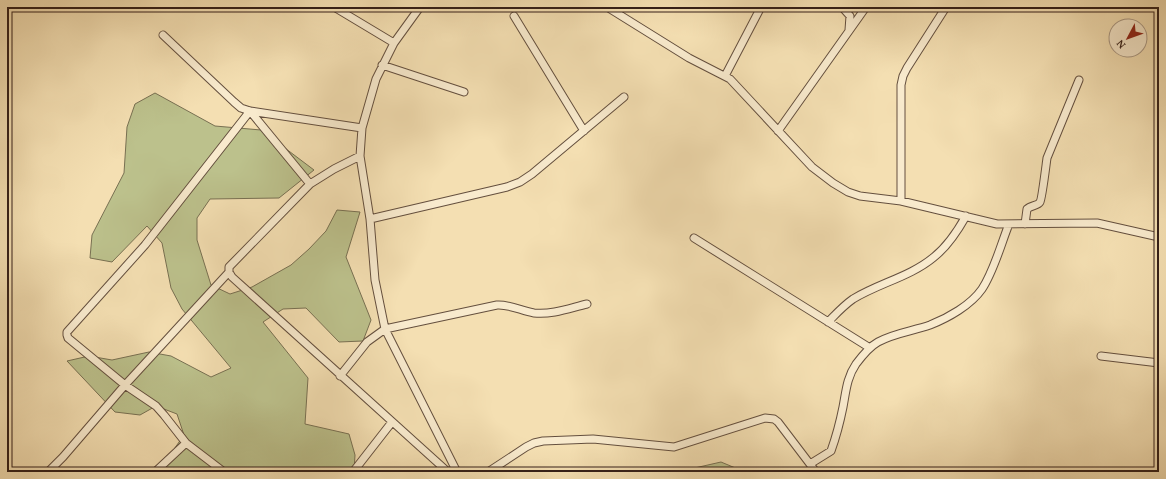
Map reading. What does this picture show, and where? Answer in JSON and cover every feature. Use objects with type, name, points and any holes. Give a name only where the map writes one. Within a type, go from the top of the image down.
[{"type":"street","points":[[334,7],[394,43]]},
{"type":"street","points":[[420,7],[394,43],[382,65],[368,104],[362,128],[360,156],[370,219],[375,280],[385,329],[457,472]]},
{"type":"street","points":[[607,7],[689,58],[725,76],[734,83],[812,167],[848,192],[860,196],[901,201],[997,224],[1097,223],[1159,237]]},
{"type":"street","points":[[725,76],[761,7]]},
{"type":"street","points":[[842,7],[850,16],[849,31]]},
{"type":"street","points":[[778,131],[866,7]]},
{"type":"street","points":[[901,201],[901,85],[903,76],[946,7]]},
{"type":"street","points":[[514,16],[584,131]]},
{"type":"street","points":[[163,35],[241,108],[250,111],[362,128]]},
{"type":"street","points":[[382,65],[464,92]]},
{"type":"street","points":[[1026,224],[1027,209],[1030,206],[1038,204],[1042,199],[1044,172],[1047,158],[1079,80]]},
{"type":"street","points":[[370,219],[507,187],[520,182],[532,174],[624,97]]},
{"type":"street","points":[[250,111],[310,184]]},
{"type":"street","points":[[224,472],[186,443],[156,406],[125,385],[68,338],[67,332],[145,245],[250,111]]},
{"type":"street","points":[[48,472],[63,457],[125,385],[229,272],[229,267],[310,184],[334,169],[360,156]]},
{"type":"street","points":[[828,322],[852,300],[917,269],[934,257],[953,238],[966,216]]},
{"type":"street","points":[[810,464],[831,451],[843,408],[847,383],[850,373],[857,363],[870,348],[877,343],[893,335],[930,325],[961,308],[975,298],[990,274],[1009,224]]},
{"type":"street","points":[[694,238],[870,348]]},
{"type":"street","points":[[229,272],[232,277],[340,376],[448,472]]},
{"type":"street","points":[[340,376],[367,342],[385,329],[497,305],[503,305],[532,313],[544,313],[557,312],[587,304]]},
{"type":"street","points":[[1101,356],[1159,363]]},
{"type":"street","points":[[488,472],[526,447],[543,441],[593,439],[674,447],[765,418],[771,418],[778,422],[816,472]]},
{"type":"street","points":[[353,472],[392,422]]},
{"type":"street","points":[[155,472],[186,443]]},
{"type":"green space","points":[[155,93],[215,126],[261,130],[314,170],[279,198],[210,199],[197,218],[197,240],[211,285],[230,294],[252,287],[291,265],[309,249],[326,231],[337,210],[360,212],[346,257],[371,320],[363,341],[339,342],[306,308],[283,309],[263,322],[308,378],[305,424],[349,434],[355,455],[354,472],[158,472],[184,435],[177,414],[156,406],[140,415],[115,412],[67,361],[89,356],[112,360],[149,352],[171,356],[211,377],[231,368],[182,309],[171,288],[162,243],[147,226],[112,262],[90,258],[92,235],[124,173],[127,127],[135,104]]},
{"type":"green space","points":[[721,462],[745,472],[677,472]]}]
